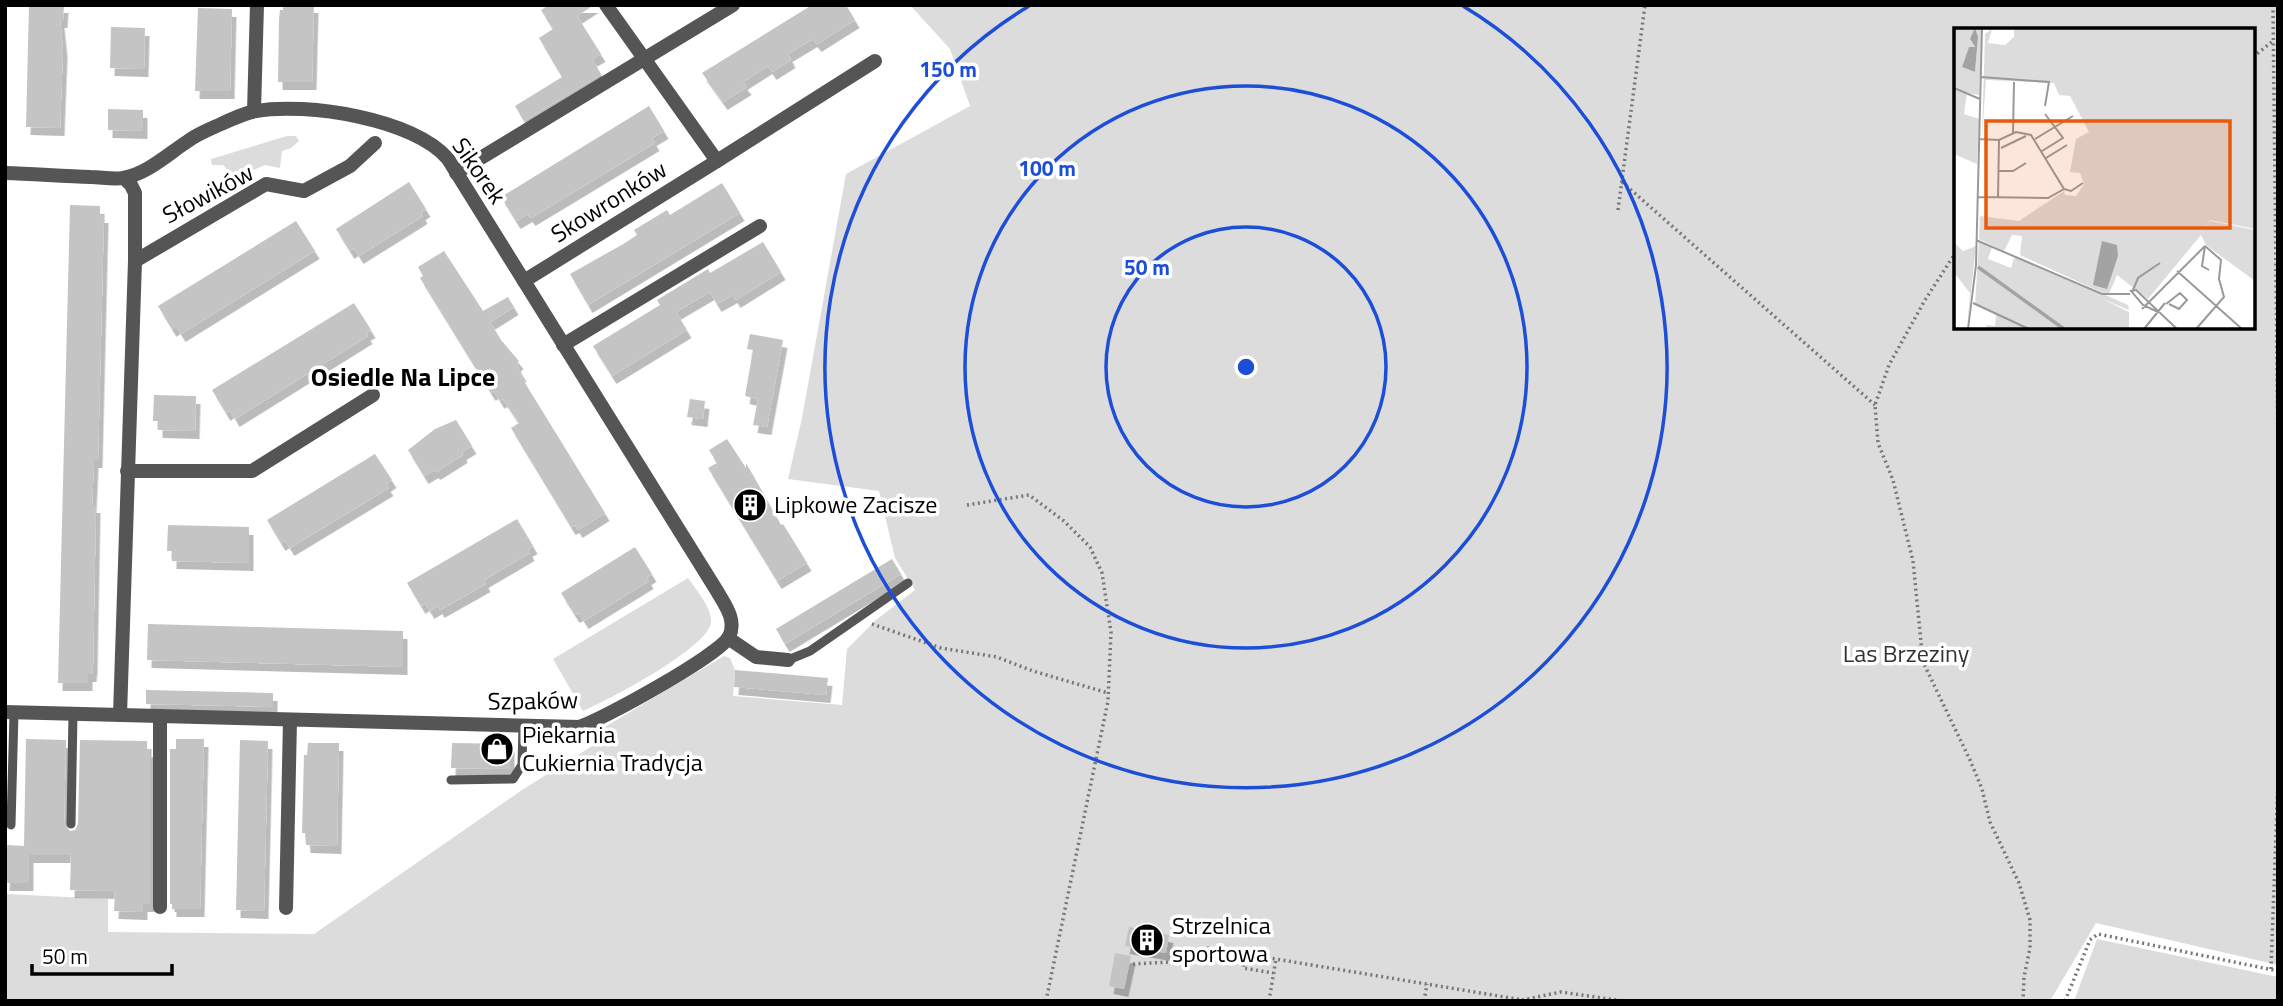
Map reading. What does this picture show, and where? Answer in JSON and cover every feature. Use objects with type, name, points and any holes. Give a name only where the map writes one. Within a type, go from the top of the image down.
[{"type":"street","points":[[254,111],[257,5]]},
{"type":"street","points":[[606,5],[718,162]]},
{"type":"street","points":[[456,173],[733,5]]},
{"type":"street","name":"Skowronków","points":[[524,281],[876,61]]},
{"type":"street","name":"Sikorek","points":[[5,173],[124,178],[154,165],[190,139],[254,111],[281,109],[339,114],[401,128],[425,139],[440,149],[456,173],[717,591],[731,617],[728,638]]},
{"type":"street","name":"Słowików","points":[[135,261],[265,184],[304,191],[350,166],[375,143]]},
{"type":"street","name":"Słowików","points":[[120,715],[135,261],[135,193],[124,178]]},
{"type":"street","points":[[563,345],[760,226]]},
{"type":"street","points":[[127,471],[252,471],[373,396]]},
{"type":"street","points":[[728,638],[756,657],[788,660]]},
{"type":"street","name":"Szpaków","points":[[9,713],[579,727],[592,723],[713,653],[728,638]]},
{"type":"street","points":[[160,716],[160,907]]},
{"type":"street","points":[[286,908],[290,720]]},
{"type":"lane","points":[[788,660],[810,651],[908,583]]},
{"type":"lane","points":[[9,713],[11,825]]},
{"type":"lane","points":[[71,824],[74,714]]},
{"type":"lane","points":[[451,780],[513,779],[522,765],[523,726]]},
{"type":"path","points":[[1618,210],[1644,5]]},
{"type":"path","points":[[2273,5],[2278,458]]},
{"type":"path","points":[[2255,55],[2274,41]]},
{"type":"path","points":[[1622,182],[1875,405]]},
{"type":"path","points":[[1954,255],[1925,300],[1889,365],[1875,405],[1878,443],[1892,480],[1913,561],[1923,662],[1970,760],[1990,822],[2019,883],[2030,920],[2023,1001]]},
{"type":"path","points":[[967,505],[1029,495],[1064,521],[1090,547],[1102,573],[1111,632],[1108,693],[1046,1001]]},
{"type":"path","points":[[857,618],[941,648],[997,657],[1033,671],[1108,693]]},
{"type":"path","points":[[2271,970],[2278,780]]},
{"type":"path","points":[[2065,1001],[2090,940],[2098,934],[2278,971]]},
{"type":"path","points":[[1133,964],[1170,962],[1209,948],[1522,1000],[1561,992],[1623,1001]]},
{"type":"path","points":[[1246,954],[1244,968],[1273,973]]},
{"type":"path","points":[[1269,1001],[1276,959]]},
{"type":"path","points":[[1424,1001],[1427,984]]},
{"type":"green space","name":"Las Brzeziny","points":[[910,5],[2278,5],[2278,965],[2096,923],[2050,1001],[5,1001],[5,894],[108,899],[108,932],[314,934],[522,790],[597,743],[593,734],[724,656],[730,658],[735,670],[733,696],[842,705],[847,649],[876,620],[915,590],[895,558],[879,491],[788,479],[802,418],[846,174],[970,106],[950,49]]},
{"type":"green space","points":[[287,136],[296,136],[299,141],[282,151],[280,168],[265,165],[235,178],[223,165],[212,165],[211,159]]},
{"type":"green space","points":[[688,578],[709,610],[711,621],[707,632],[656,672],[583,711],[553,659]]},
{"type":"green space","points":[[2097,939],[2278,977],[2278,1001],[2074,1001]]},
{"type":"building","points":[[29,5],[64,5],[63,20],[60,20],[63,49],[60,128],[26,127]]},
{"type":"building","points":[[283,5],[314,5],[312,82],[278,82],[279,19]]},
{"type":"building","points":[[549,5],[594,5],[577,16],[601,54],[592,59],[601,74],[524,121],[515,106],[562,77],[539,38],[553,29],[541,10]]},
{"type":"building","points":[[812,5],[846,5],[855,20],[817,44],[813,39],[788,54],[791,60],[772,72],[768,66],[743,82],[747,87],[723,102],[702,73]]},
{"type":"building","points":[[198,8],[232,9],[230,91],[195,91]]},
{"type":"building","points":[[111,27],[145,28],[144,69],[110,68]]},
{"type":"building","points":[[649,106],[664,131],[652,138],[655,143],[531,218],[528,214],[516,221],[501,197]]},
{"type":"building","points":[[108,109],[143,110],[143,131],[108,130]]},
{"type":"building","points":[[409,182],[426,209],[421,212],[423,216],[359,256],[354,248],[350,251],[336,229]]},
{"type":"building","points":[[722,183],[740,213],[588,305],[570,274],[625,243],[637,235],[634,230],[667,210],[670,215]]},
{"type":"building","points":[[70,205],[100,206],[100,215],[104,215],[98,460],[94,460],[92,505],[96,505],[93,665],[92,674],[88,674],[88,683],[58,683]]},
{"type":"building","points":[[296,221],[315,251],[181,334],[176,326],[172,329],[158,306]]},
{"type":"building","points":[[763,242],[781,272],[736,300],[733,295],[717,304],[710,292],[676,312],[687,330],[612,376],[593,346],[660,305],[657,300],[708,269],[710,273]]},
{"type":"building","points":[[444,251],[483,311],[508,297],[514,307],[490,322],[519,361],[516,364],[522,374],[520,375],[605,513],[578,530],[575,525],[571,527],[511,428],[519,423],[503,399],[500,401],[494,391],[491,393],[420,278],[423,276],[418,267]]},
{"type":"building","points":[[354,303],[371,330],[366,333],[368,336],[235,419],[230,410],[226,413],[212,390]]},
{"type":"building","points":[[750,334],[783,340],[767,427],[753,425],[758,399],[745,396],[753,350],[747,349]]},
{"type":"building","points":[[154,395],[196,396],[195,431],[158,430],[158,421],[153,421]]},
{"type":"building","points":[[690,399],[705,401],[703,419],[687,417]]},
{"type":"building","points":[[456,420],[472,446],[436,472],[434,470],[424,476],[408,450],[435,429]]},
{"type":"building","name":"Lipkowe Zacisze","points":[[727,439],[746,468],[746,463],[781,525],[783,524],[807,563],[777,581],[708,468],[717,463],[709,450]]},
{"type":"building","points":[[375,454],[392,480],[386,484],[389,488],[290,548],[285,540],[281,543],[267,520]]},
{"type":"building","points":[[517,519],[533,546],[528,549],[530,553],[484,580],[486,584],[440,610],[438,606],[430,611],[425,603],[421,606],[407,583]]},
{"type":"building","points":[[168,525],[249,527],[249,563],[172,561],[172,551],[167,551]]},
{"type":"building","points":[[635,547],[652,574],[647,577],[649,581],[584,621],[579,613],[575,615],[561,593]]},
{"type":"building","points":[[892,559],[901,574],[785,644],[776,629]]},
{"type":"building","points":[[148,624],[403,631],[403,667],[147,660]]},
{"type":"building","points":[[735,670],[828,678],[826,695],[734,687]]},
{"type":"building","points":[[146,690],[273,693],[273,707],[146,704]]},
{"type":"building","points":[[26,739],[66,740],[64,824],[70,831],[75,830],[78,824],[80,740],[147,741],[147,749],[150,749],[150,904],[143,904],[143,912],[114,911],[115,891],[70,890],[71,855],[29,855],[29,883],[5,883],[7,845],[24,846]]},
{"type":"building","points":[[176,739],[204,739],[200,909],[172,909],[170,904],[170,749],[176,749]]},
{"type":"building","points":[[240,740],[268,741],[264,911],[236,910]]},
{"type":"building","points":[[308,743],[339,743],[337,846],[306,845],[305,833],[302,833],[304,755],[307,755]]},
{"type":"building","points":[[452,743],[510,744],[510,769],[451,768]]},
{"type":"building","name":"Strzelnica sportowa","points":[[1129,927],[1169,935],[1166,953],[1125,946]]},
{"type":"building","points":[[1115,953],[1131,956],[1124,989],[1109,986]]},
{"type":"place","name":"Lipkowe Zacisze","points":[[750,505]]},
{"type":"place","name":"Piekarnia Cukiernia Tradycja","points":[[497,749]]},
{"type":"place","name":"Strzelnica sportowa","points":[[1147,940]]},
{"type":"district","name":"Osiedle Na Lipce","points":[[403,377]]}]
